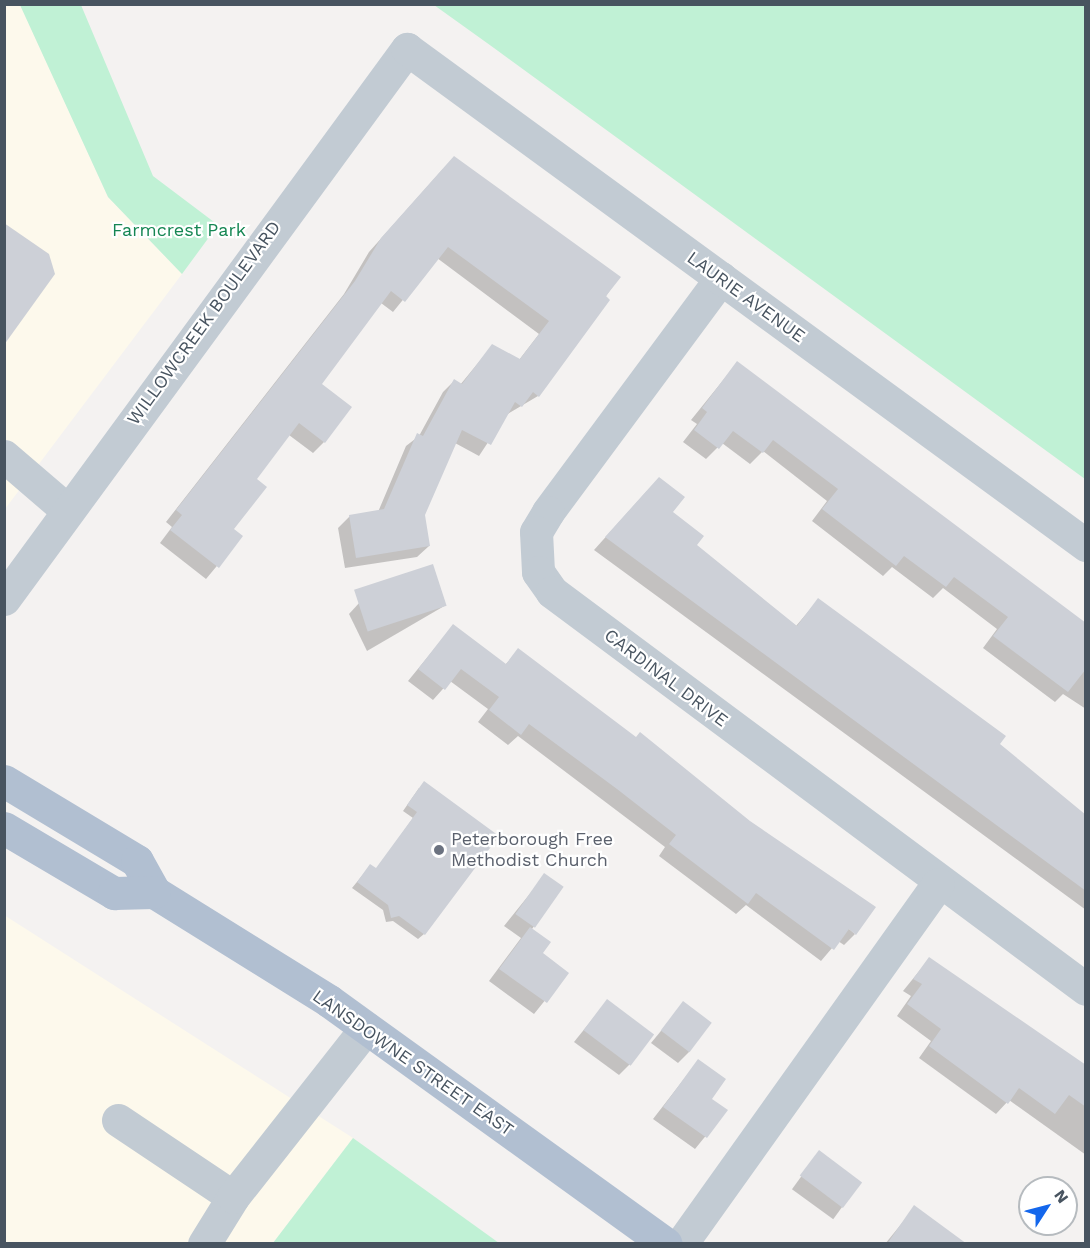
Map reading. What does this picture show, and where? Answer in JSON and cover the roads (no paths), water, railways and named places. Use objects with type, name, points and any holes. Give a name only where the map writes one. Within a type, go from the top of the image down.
[{"type":"main road","name":"LANSDOWNE STREET EAST","points":[[4,782],[137,861],[154,892],[366,1028],[666,1244]]},
{"type":"main road","points":[[4,828],[114,893],[154,892]]},
{"type":"street","name":"LAURIE AVENUE","points":[[407,49],[1086,545]]},
{"type":"street","name":"WILLOWCREEK BOULEVARD","points":[[4,599],[407,49]]},
{"type":"street","name":"CARDINAL DRIVE","points":[[721,278],[548,512],[536,532],[538,572],[552,592],[938,884],[1086,989]]},
{"type":"street","points":[[4,456],[67,510]]},
{"type":"street","points":[[681,1244],[938,884]]},
{"type":"street","points":[[204,1244],[233,1197],[366,1028]]},
{"type":"street","points":[[118,1120],[233,1197]]},
{"type":"place","name":"Peterborough Free Methodist Church","points":[[439,850]]},
{"type":"park label","name":"Farmcrest Park","points":[[179,230]]}]
